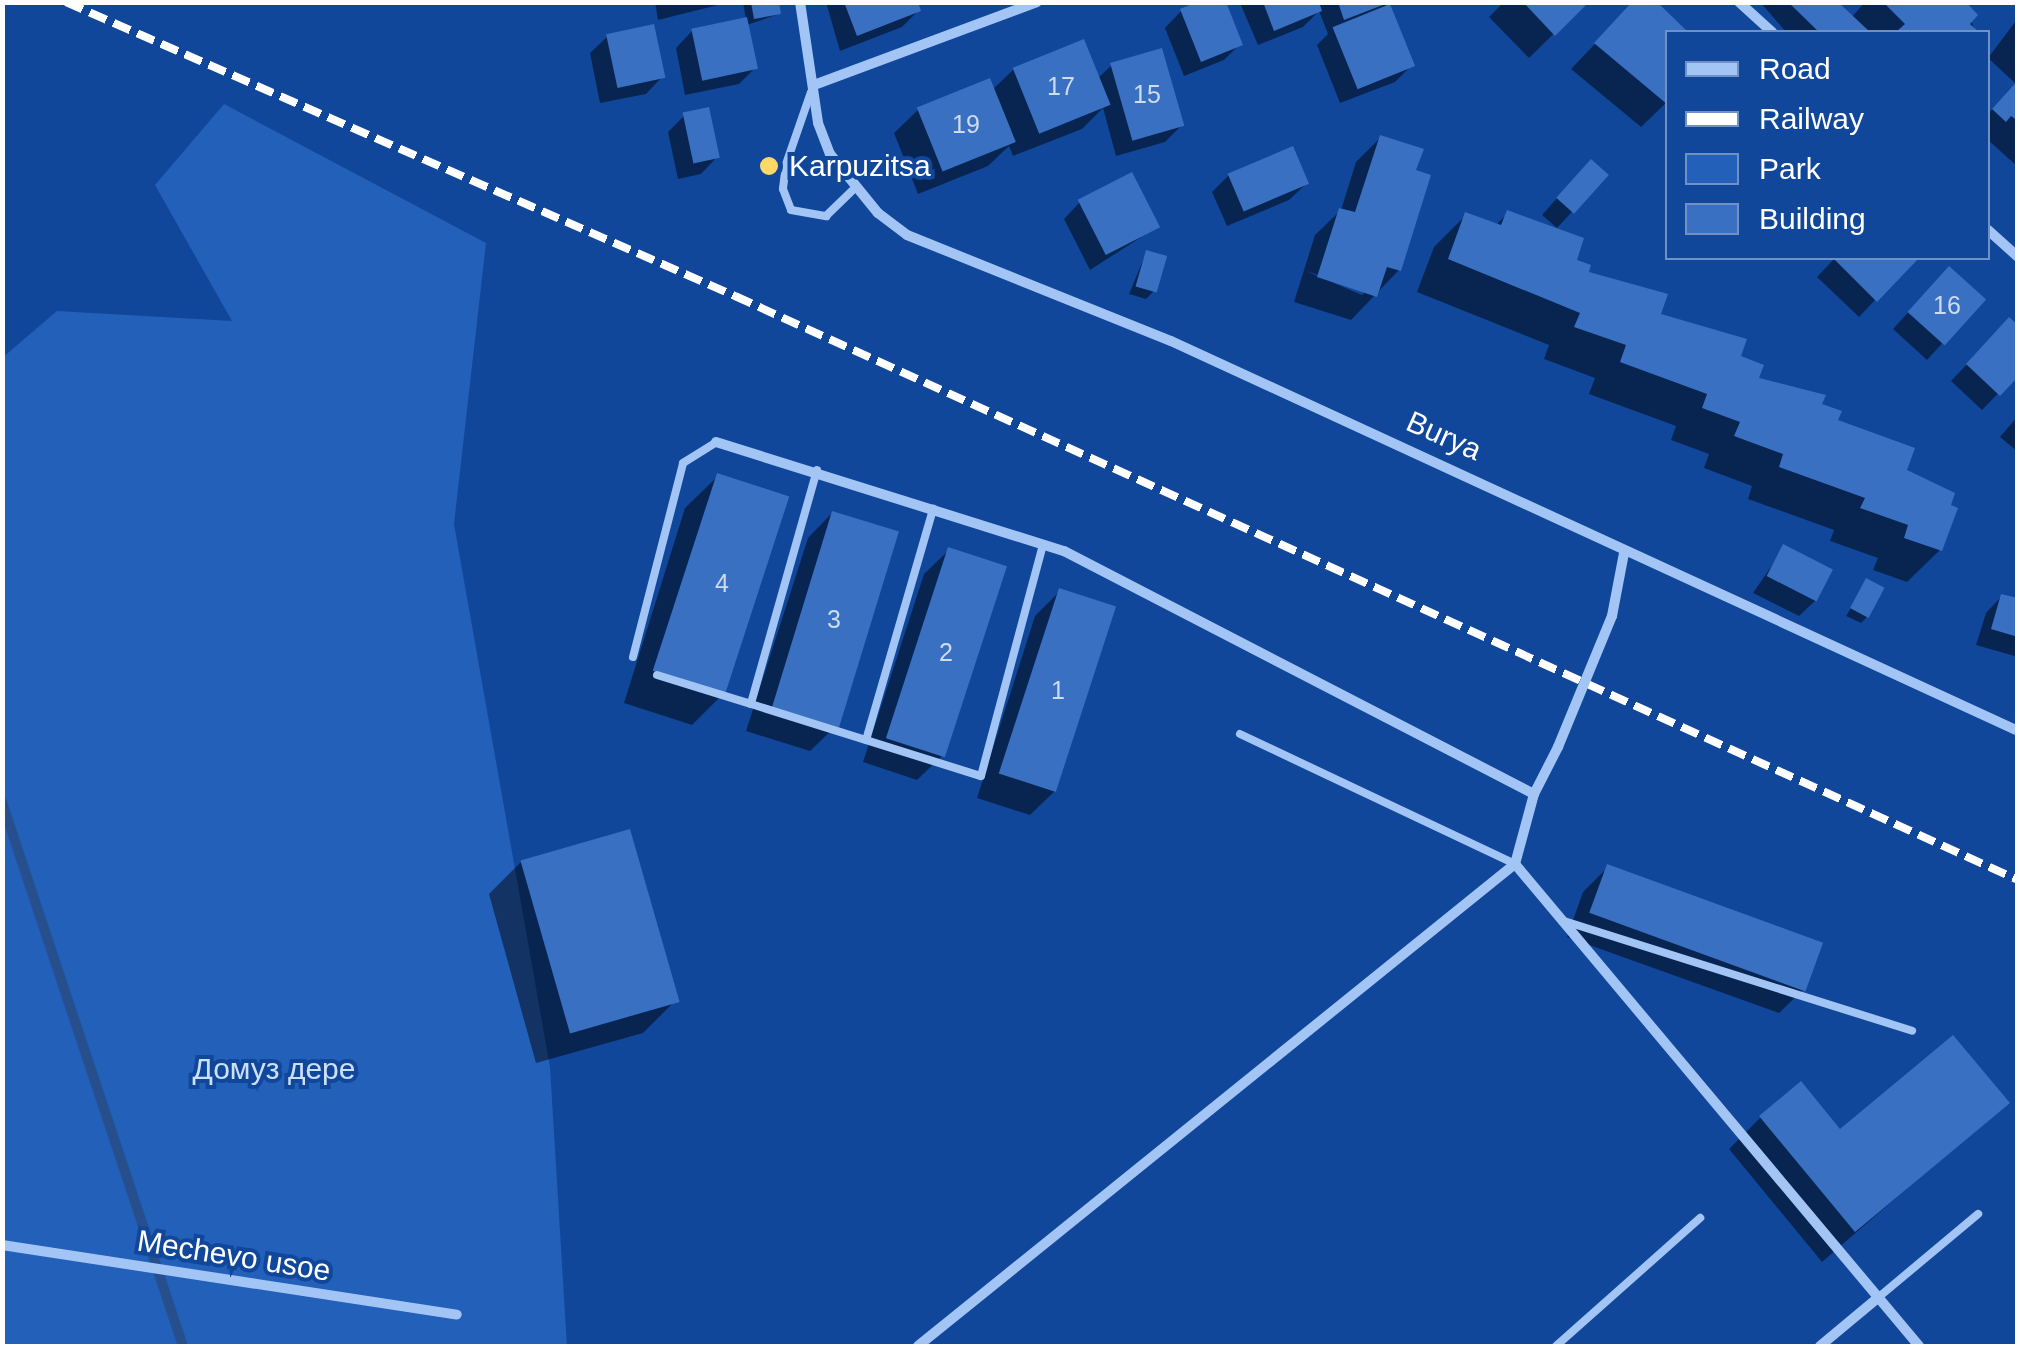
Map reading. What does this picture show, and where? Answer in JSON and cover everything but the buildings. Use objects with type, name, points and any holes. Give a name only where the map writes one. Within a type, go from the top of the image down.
[{"type":"street","name":"Burya","points":[[800,2],[830,154],[854,188],[907,236],[1171,341],[1516,496],[1624,553],[2018,731]]},
{"type":"street","points":[[814,86],[1037,2]]},
{"type":"street","points":[[1739,2],[1770,30]]},
{"type":"street","points":[[1990,232],[2018,257]]},
{"type":"street","points":[[716,442],[818,470],[1044,544],[1534,794]]},
{"type":"street","points":[[918,1346],[1515,864],[1534,794],[1558,747],[1612,616],[1624,553]]},
{"type":"street","points":[[1515,864],[1920,1346]]},
{"type":"street","name":"Mechevo usoe","points":[[2,1245],[458,1315]]},
{"type":"street","points":[[1820,1346],[1880,1296]]},
{"type":"lane","name":"Burya","points":[[814,86],[786,164],[787,200],[791,210],[826,216],[854,188]]},
{"type":"lane","points":[[633,657],[683,464],[716,442]]},
{"type":"lane","points":[[752,704],[818,470]]},
{"type":"lane","points":[[866,740],[934,508]]},
{"type":"lane","points":[[658,676],[981,776],[1044,544]]},
{"type":"lane","points":[[1240,734],[1515,864]]},
{"type":"lane","points":[[1564,921],[1912,1031]]},
{"type":"lane","points":[[1880,1296],[1978,1214]]},
{"type":"lane","points":[[1556,1346],[1700,1218]]},
{"type":"green space","name":"Домуз дере","points":[[224,104],[486,243],[454,524],[550,1067],[567,1346],[3,1346],[2,358],[57,311],[232,321],[155,185]]},
{"type":"waterway","name":"Домуз дере","points":[[2,802],[183,1346]]},
{"type":"railway","points":[[66,2],[735,296],[2018,880]]},
{"type":"place","name":"Karpuzitsa","points":[[769,166]]}]
